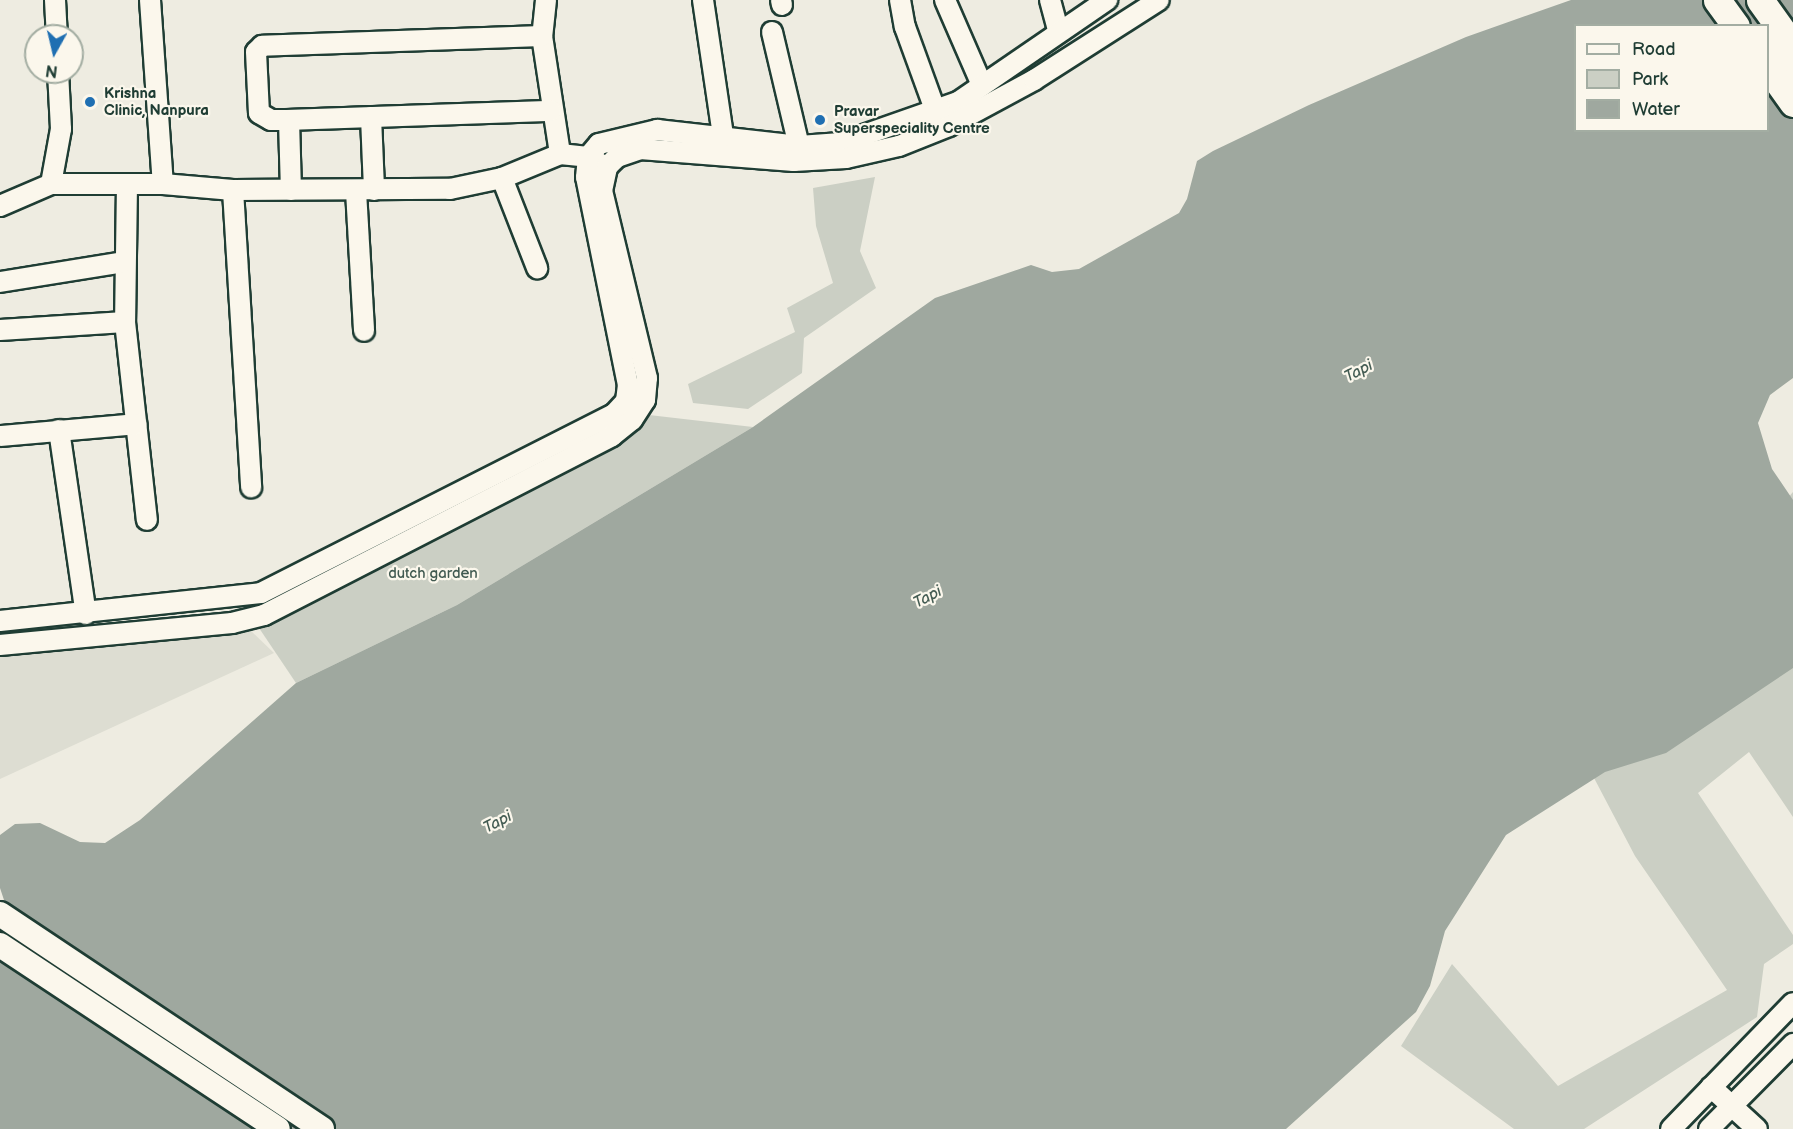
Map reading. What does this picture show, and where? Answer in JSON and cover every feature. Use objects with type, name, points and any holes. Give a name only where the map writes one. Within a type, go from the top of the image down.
[{"type":"highway","points":[[1717,0],[1735,24]]},
{"type":"highway","points":[[1734,0],[1751,24]]},
{"type":"highway","points":[[1760,0],[1793,46]]},
{"type":"highway","points":[[1783,0],[1793,14]]},
{"type":"highway","points":[[1769,49],[1793,80]]},
{"type":"highway","points":[[1769,71],[1793,103]]},
{"type":"main road","points":[[0,914],[322,1129]]},
{"type":"main road","points":[[0,945],[278,1129]]},
{"type":"street","points":[[55,0],[56,24]]},
{"type":"street","points":[[150,0],[163,184]]},
{"type":"street","points":[[546,0],[542,36],[551,111],[560,154]]},
{"type":"street","points":[[703,0],[723,135]]},
{"type":"street","points":[[900,0],[939,120]]},
{"type":"street","points":[[945,0],[982,86]]},
{"type":"street","points":[[1050,0],[1059,30]]},
{"type":"street","points":[[0,645],[232,623],[264,615],[612,436],[632,420],[645,400],[647,378],[602,191],[607,167],[617,157],[640,149],[794,161],[846,158],[899,146],[939,120],[1059,30],[1107,0]]},
{"type":"street","points":[[0,621],[86,614],[261,593],[621,408],[628,384],[586,177],[588,157],[610,139],[644,131],[723,135],[799,146],[841,143],[939,120],[1034,80],[1159,0]]},
{"type":"street","points":[[772,32],[799,146]]},
{"type":"street","points":[[542,36],[258,47],[259,113],[271,120],[289,120],[551,111]]},
{"type":"street","points":[[51,184],[61,129],[59,84]]},
{"type":"street","points":[[364,331],[365,190],[370,117]]},
{"type":"street","points":[[289,120],[291,190]]},
{"type":"street","points":[[0,206],[51,184],[163,184],[233,190],[450,189],[502,178],[560,154],[588,157],[607,167]]},
{"type":"street","points":[[502,178],[537,268]]},
{"type":"street","points":[[127,184],[123,262],[125,322],[147,520]]},
{"type":"street","points":[[233,190],[251,487]]},
{"type":"street","points":[[0,282],[123,262]]},
{"type":"street","points":[[0,330],[125,322]]},
{"type":"street","points":[[0,436],[136,424]]},
{"type":"street","points":[[59,430],[86,614]]},
{"type":"street","points":[[1671,1129],[1793,1003]]},
{"type":"street","points":[[1709,1129],[1793,1044]]},
{"type":"street","points":[[1711,1087],[1757,1129]]},
{"type":"shaded area","points":[[247,627],[274,653],[0,779],[0,651]]},
{"type":"green space","points":[[875,177],[860,251],[876,288],[804,338],[802,373],[748,409],[693,403],[688,384],[795,332],[787,308],[833,283],[816,226],[813,188]]},
{"type":"green space","name":"dutch garden","points":[[649,415],[753,427],[457,605],[296,683],[257,625]]},
{"type":"green space","points":[[1793,492],[1793,817],[1749,752],[1698,793],[1793,935],[1793,944],[1764,964],[1757,1017],[1584,1129],[1514,1129],[1401,1046],[1452,964],[1558,1086],[1727,990],[1635,856],[1573,738]]},
{"type":"water","name":"Tapi","points":[[1571,0],[1793,0],[1793,378],[1770,395],[1758,423],[1772,469],[1793,500],[1793,668],[1666,753],[1605,772],[1506,835],[1445,931],[1430,986],[1416,1012],[1286,1129],[0,1129],[0,930],[9,915],[0,888],[0,835],[15,824],[40,823],[80,842],[105,843],[140,820],[296,683],[457,605],[753,427],[935,298],[1031,265],[1052,272],[1079,269],[1179,213],[1187,199],[1197,161],[1309,105],[1466,37]]},
{"type":"place","name":"Krishna Clinic, Nanpura","points":[[90,102]]},
{"type":"place","name":"Pravar Superspeciality Centre","points":[[820,120]]}]
